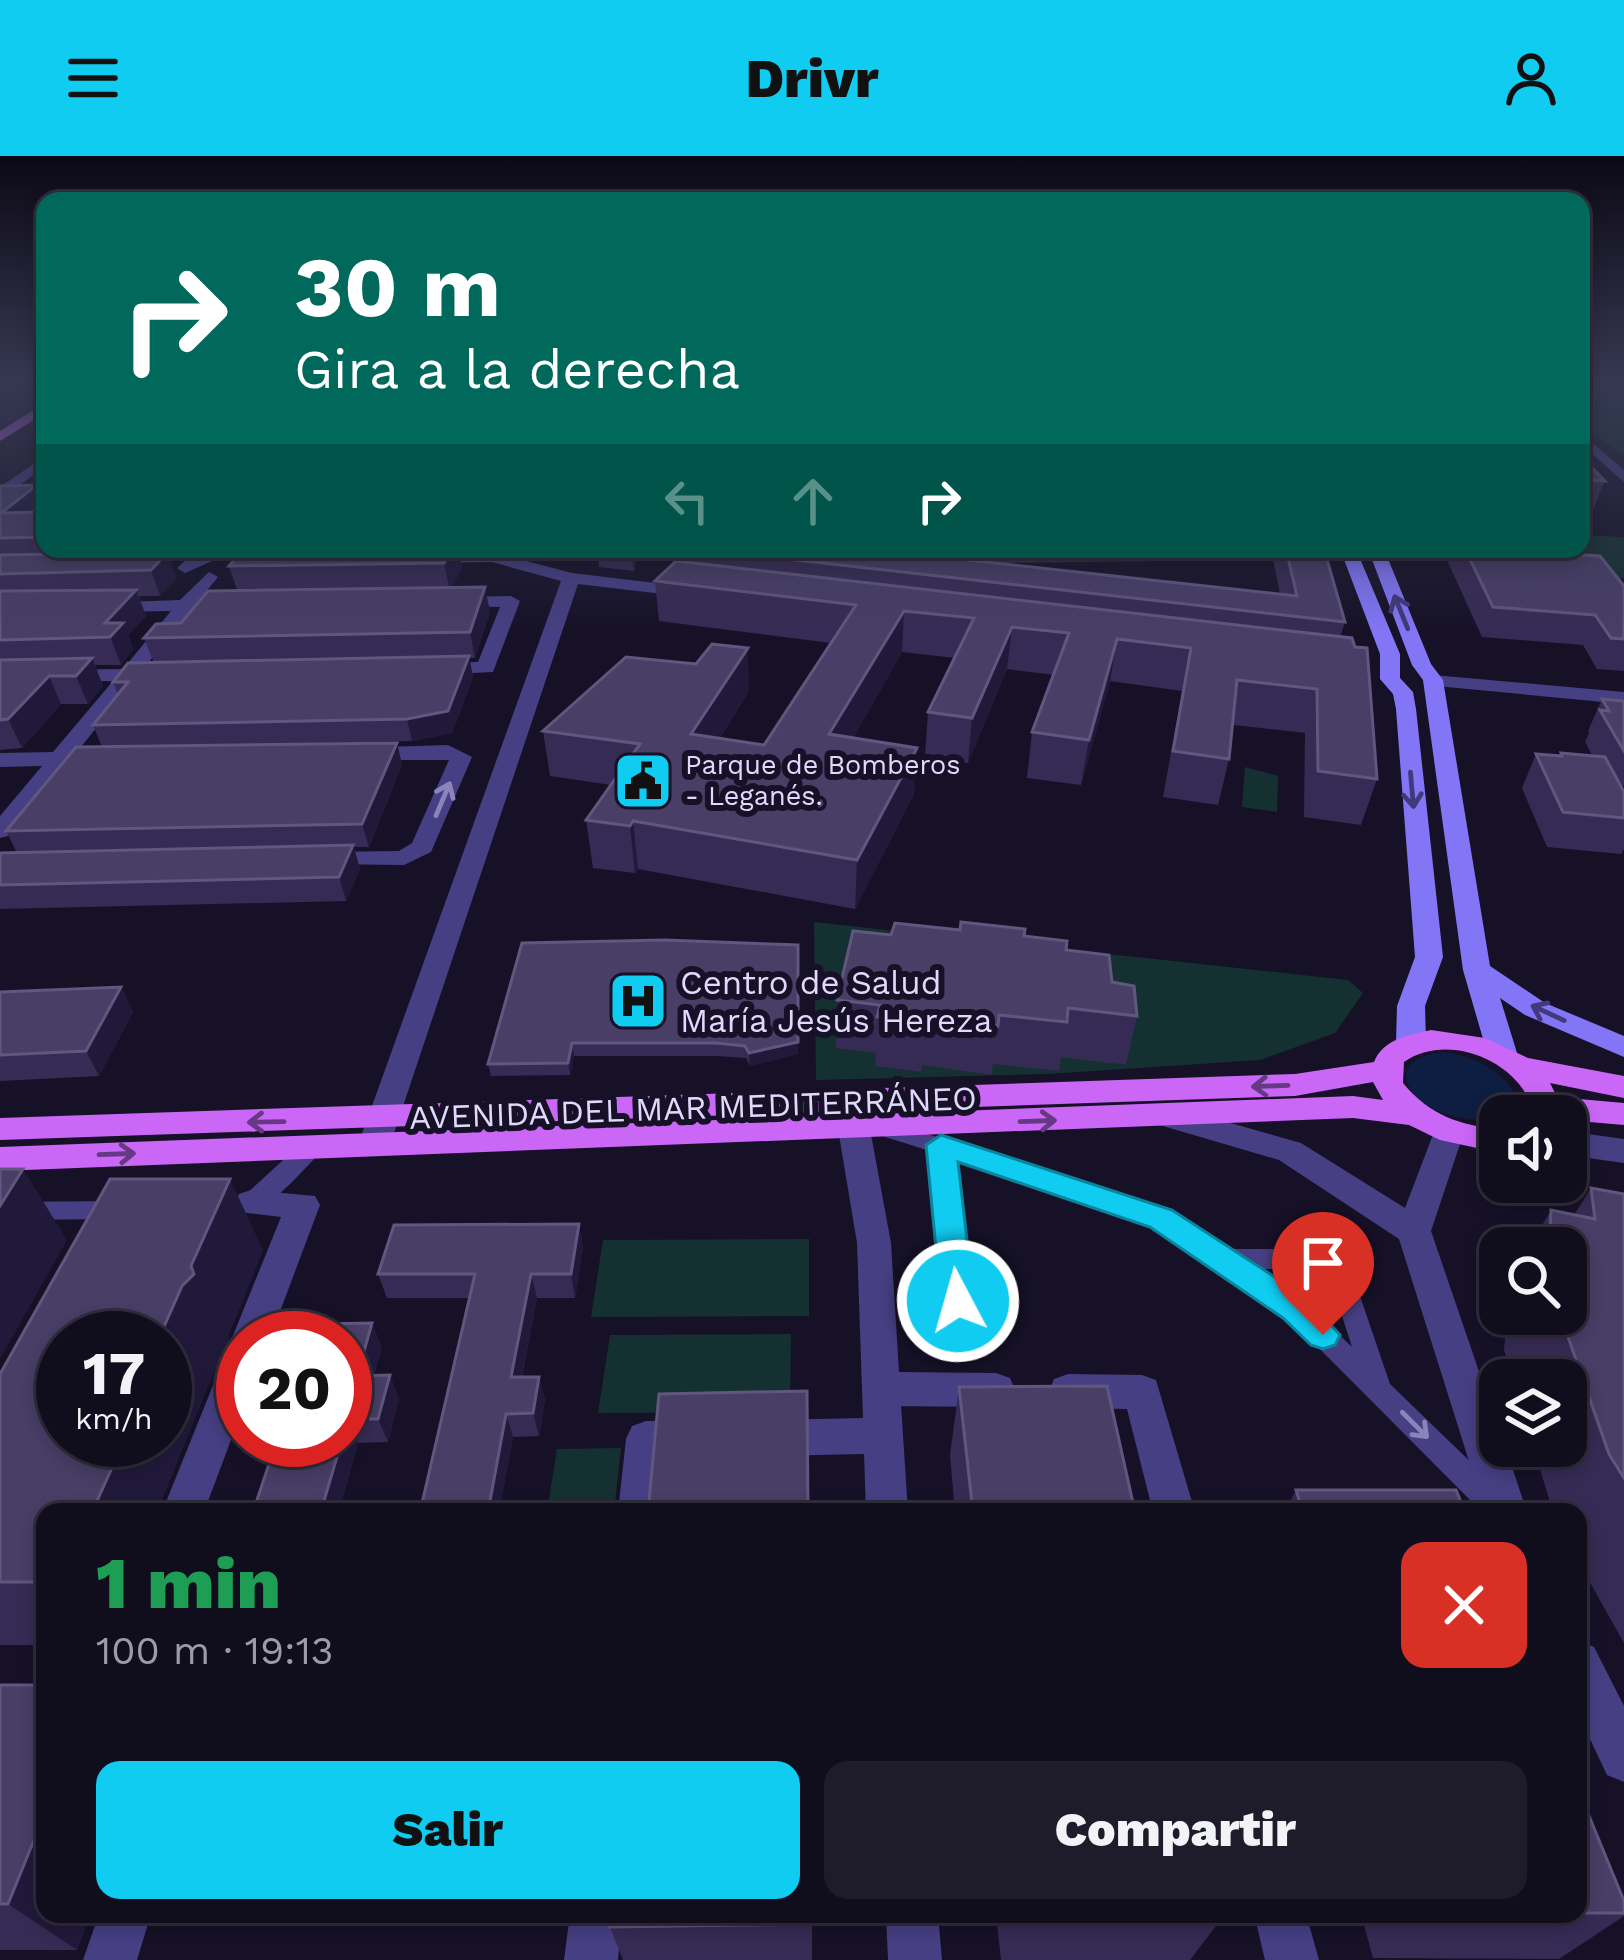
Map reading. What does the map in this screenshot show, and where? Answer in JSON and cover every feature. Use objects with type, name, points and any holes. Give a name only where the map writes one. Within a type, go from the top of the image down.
[{"type":"main road","points":[[1352,558],[1390,654],[1383,674]]},
{"type":"main road","points":[[1380,558],[1431,679],[1477,970],[1511,1061],[1533,1079],[1538,1095]]},
{"type":"main road","points":[[1383,674],[1408,686],[1431,679]]},
{"type":"main road","points":[[1383,674],[1403,692],[1406,709],[1429,957],[1412,1006],[1411,1042]]},
{"type":"main road","points":[[1477,970],[1535,1009],[1624,1047]]},
{"type":"main road","points":[[1479,1137],[1448,1132],[1398,1100],[1385,1070],[1394,1053],[1411,1042],[1455,1040],[1511,1061],[1624,1087]]},
{"type":"main road","name":"AVENIDA DEL MAR MEDITERRÁNEO","points":[[0,1159],[313,1146],[379,1130],[1295,1084],[1385,1070]]},
{"type":"main road","name":"AVENIDA DEL MAR MEDITERRÁNEO","points":[[0,1129],[869,1128],[1353,1107],[1415,1115]]},
{"type":"main road","points":[[1587,1113],[1624,1114]]},
{"type":"street","points":[[0,494],[36,467]]},
{"type":"street","points":[[186,567],[210,558]]},
{"type":"street","points":[[243,558],[250,563]]},
{"type":"street","points":[[473,558],[400,562],[506,570],[531,580],[571,578]]},
{"type":"street","points":[[457,565],[487,558]]},
{"type":"street","points":[[495,558],[571,578],[710,595]]},
{"type":"street","points":[[551,558],[571,578]]},
{"type":"street","points":[[186,567],[307,563]]},
{"type":"street","points":[[0,831],[182,606],[186,567]]},
{"type":"street","points":[[379,1130],[571,578]]},
{"type":"street","points":[[531,580],[558,612]]},
{"type":"street","points":[[414,669],[486,668],[512,601],[441,602]]},
{"type":"street","points":[[91,607],[253,605]]},
{"type":"street","points":[[0,677],[174,674]]},
{"type":"street","points":[[1431,679],[1624,698]]},
{"type":"street","points":[[285,860],[404,858],[422,848],[461,758],[454,753],[334,754]]},
{"type":"street","points":[[0,760],[129,757]]},
{"type":"street","name":"AVENIDA DEL MAR MEDITERRÁNEO","points":[[1167,1116],[1290,1151],[1414,1231]]},
{"type":"street","points":[[869,1128],[887,1503]]},
{"type":"street","points":[[1448,1132],[1414,1231],[1501,1503]]},
{"type":"street","points":[[1587,1145],[1624,1150]]},
{"type":"street","points":[[251,1203],[303,1205],[262,1311]]},
{"type":"street","points":[[123,1246],[141,1209]]},
{"type":"street","points":[[881,1389],[1142,1392],[1172,1503]]},
{"type":"street","points":[[187,1503],[216,1427]]},
{"type":"street","points":[[640,1503],[646,1439],[883,1436]]},
{"type":"street","points":[[1587,1682],[1624,1758]]},
{"type":"street","points":[[110,1960],[122,1923]]},
{"type":"street","points":[[591,1960],[595,1923]]},
{"type":"street","points":[[913,1923],[915,1960]]},
{"type":"street","points":[[1282,1923],[1292,1960]]},
{"type":"lane","points":[[869,1128],[941,1145],[1161,1218],[1295,1308],[1495,1503]]},
{"type":"lane","points":[[941,1145],[962,1340]]},
{"type":"lane","points":[[214,1208],[251,1203],[313,1146]]},
{"type":"lane","points":[[0,1211],[141,1209]]},
{"type":"lane","points":[[1222,1259],[1336,1259],[1379,1389]]},
{"type":"green space","points":[[1590,535],[1624,537],[1624,578],[1538,572],[1529,558],[1590,558]]},
{"type":"green space","points":[[1245,767],[1278,776],[1277,812],[1242,807]]},
{"type":"green space","points":[[814,922],[1348,980],[1363,993],[1335,1033],[1260,1060],[1048,1074],[816,1080]],"holes":[[[1123,1034],[1124,1065],[1059,1053],[993,1064],[991,1075],[878,1053]]]},
{"type":"green space","points":[[809,1239],[809,1316],[591,1317],[603,1240]]},
{"type":"green space","points":[[791,1334],[790,1412],[598,1413],[610,1335]]},
{"type":"green space","points":[[621,1448],[615,1503],[548,1503],[557,1449]]},
{"type":"water","points":[[1444,1052],[1474,1060],[1499,1075],[1512,1095],[1479,1095],[1479,1119],[1454,1117],[1432,1108],[1407,1082],[1407,1069],[1419,1058]]},
{"type":"building","points":[[1590,466],[1591,466],[1605,481],[1590,480]]},
{"type":"building","points":[[36,485],[1,513],[36,512],[36,537],[0,538],[0,486]]},
{"type":"building","points":[[0,555],[162,558],[151,570],[0,574]]},
{"type":"building","points":[[1600,556],[1624,586],[1624,639],[1611,638],[1595,615],[1493,607],[1469,558]]},
{"type":"building","points":[[236,558],[446,558],[444,563],[229,566]]},
{"type":"building","points":[[779,558],[949,558],[1297,596],[1288,558],[1327,558],[1345,622]]},
{"type":"building","points":[[676,561],[1352,638],[1355,647],[1367,648],[1377,779],[1318,771],[1317,689],[1237,680],[1229,759],[1173,751],[1191,648],[1117,639],[1089,740],[1032,732],[1069,633],[1012,627],[972,718],[928,712],[974,618],[904,611],[829,734],[917,748],[857,860],[633,821],[630,826],[586,820],[640,744],[543,731],[626,657],[696,664],[712,644],[748,648],[691,734],[764,745],[856,605],[655,581]]},
{"type":"building","points":[[485,587],[470,632],[144,638],[156,624],[181,623],[208,591]]},
{"type":"building","points":[[136,590],[105,623],[123,623],[110,637],[0,640],[0,591]]},
{"type":"building","points":[[469,656],[448,711],[407,719],[93,725],[128,682],[113,682],[128,663]]},
{"type":"building","points":[[92,658],[76,676],[49,676],[8,719],[0,720],[0,660]]},
{"type":"building","points":[[1602,699],[1624,701],[1624,751],[1600,710],[1609,711]]},
{"type":"building","points":[[397,743],[362,824],[6,831],[76,747]]},
{"type":"building","points":[[1536,754],[1605,757],[1624,792],[1624,818],[1563,812]]},
{"type":"building","points":[[353,845],[339,877],[0,885],[0,853]]},
{"type":"building","points":[[961,922],[1025,929],[1024,936],[1067,941],[1066,950],[1109,955],[1112,982],[1134,986],[1137,1016],[1068,1008],[1067,1022],[999,1015],[998,1026],[926,1016],[925,1023],[877,1017],[880,1005],[837,1000],[853,931],[891,935],[895,923],[960,930]]},
{"type":"building","points":[[665,940],[798,945],[798,1042],[749,1053],[745,1046],[716,1043],[572,1043],[568,1063],[488,1064],[522,943]]},
{"type":"building","points":[[121,987],[86,1051],[0,1055],[0,992]]},
{"type":"building","points":[[0,1169],[23,1169],[0,1206]]},
{"type":"building","points":[[110,1179],[230,1179],[191,1266],[194,1274],[182,1286],[171,1311],[36,1311],[36,1467],[112,1467],[96,1503],[36,1503],[36,1582],[0,1582],[0,1374]]},
{"type":"building","points":[[1591,1188],[1624,1194],[1624,1478],[1609,1454],[1587,1391],[1587,1359],[1576,1359],[1567,1335],[1587,1335],[1587,1227],[1550,1227],[1551,1210],[1595,1219]]},
{"type":"building","points":[[579,1224],[571,1274],[531,1274],[511,1377],[539,1377],[533,1413],[506,1414],[490,1503],[422,1503],[475,1274],[378,1274],[394,1225]]},
{"type":"building","points":[[390,1375],[378,1419],[372,1419],[372,1376]]},
{"type":"building","points":[[1107,1386],[1133,1503],[972,1503],[959,1387]]},
{"type":"building","points":[[807,1391],[808,1503],[649,1503],[659,1394]]},
{"type":"building","points":[[268,1467],[334,1467],[323,1503],[256,1503]]},
{"type":"building","points":[[1296,1490],[1456,1490],[1461,1503],[1300,1503]]},
{"type":"building","points":[[0,1685],[36,1685],[36,1835],[8,1904],[0,1904]]},
{"type":"building","points":[[1587,1811],[1624,1901],[1624,1913],[1587,1913]]},
{"type":"building","points":[[610,1923],[812,1923],[812,1924],[610,1927]]},
{"type":"place","name":"Parque de Bomberos - Leganés.","points":[[643,781]]},
{"type":"place","name":"Centro de Salud María Jesús Hereza","points":[[638,1001]]},
{"type":"route","points":[[958,1301],[941,1145],[1161,1218],[1295,1308],[1323,1335]]}]
